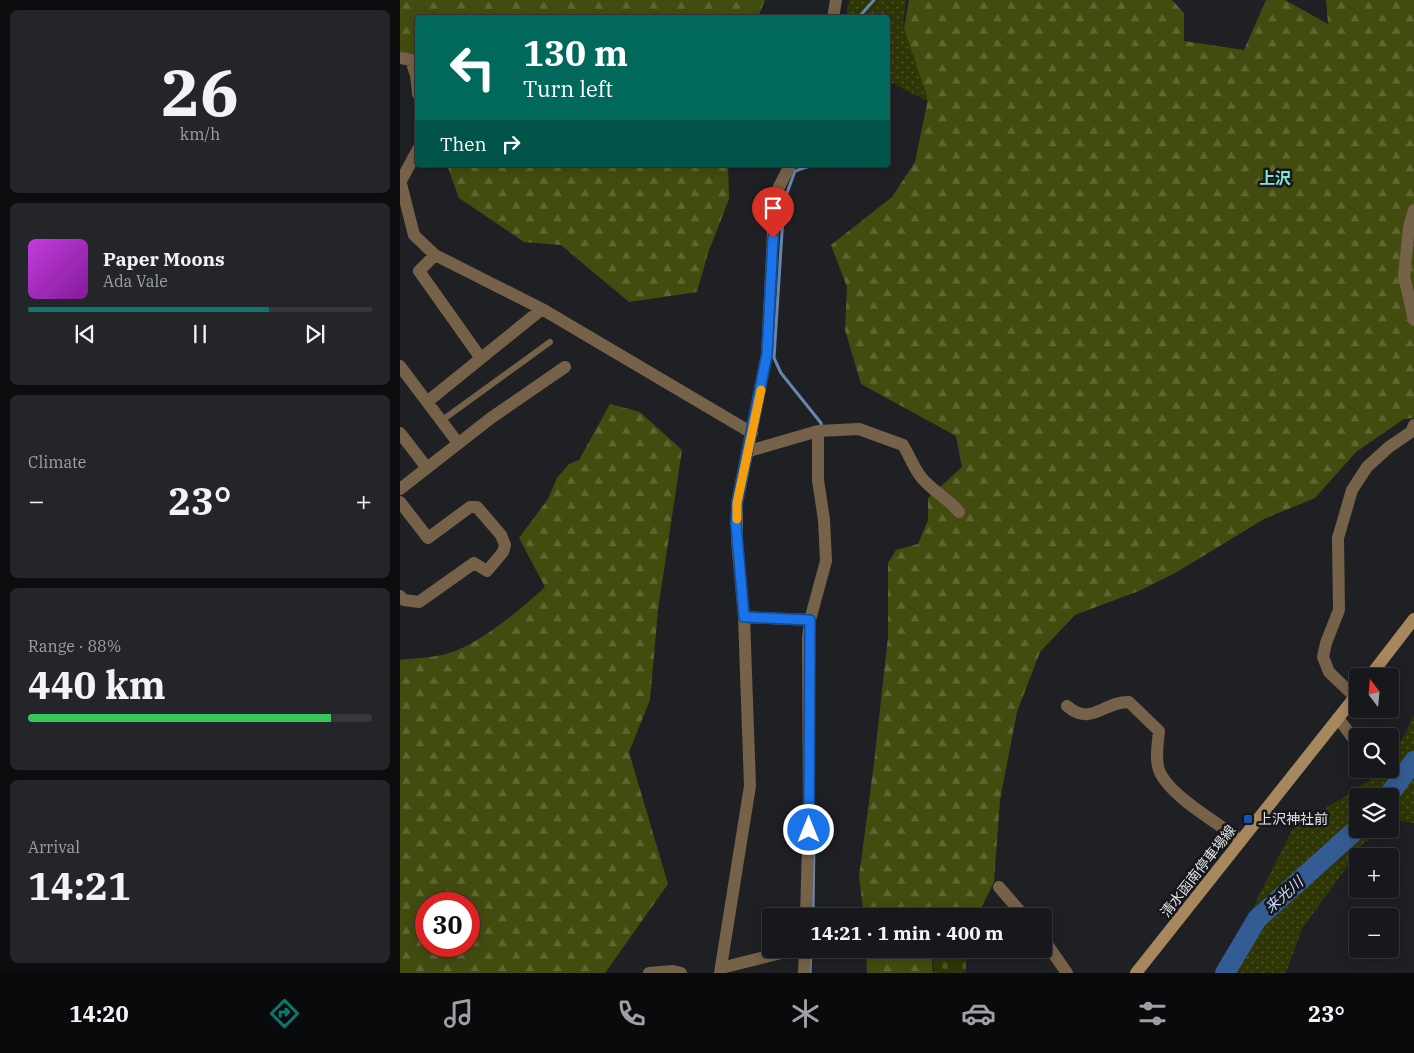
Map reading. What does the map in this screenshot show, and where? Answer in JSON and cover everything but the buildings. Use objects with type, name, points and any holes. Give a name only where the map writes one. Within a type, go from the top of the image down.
[{"type":"main road","points":[[1376,668],[1414,619]]},
{"type":"main road","name":"清水函南停車場線","points":[[1136,973],[1349,704]]},
{"type":"street","points":[[833,15],[836,0]]},
{"type":"street","points":[[400,58],[411,60],[415,72]]},
{"type":"street","points":[[415,154],[401,180],[414,235],[434,256],[542,309],[752,433]]},
{"type":"street","points":[[766,958],[720,971],[750,786],[744,617],[736,524],[737,503],[749,451],[767,354],[774,213],[777,191],[789,167]]},
{"type":"street","points":[[1414,210],[1409,227],[1404,276],[1414,320]]},
{"type":"street","points":[[434,256],[419,271],[480,357]]},
{"type":"street","points":[[427,402],[480,357],[542,309]]},
{"type":"street","points":[[400,366],[458,443]]},
{"type":"street","points":[[400,489],[458,443],[565,366]]},
{"type":"street","points":[[1349,689],[1329,672],[1323,657],[1326,643],[1339,610],[1338,538],[1352,490],[1366,467],[1389,447],[1411,432],[1414,425]]},
{"type":"street","points":[[749,451],[818,431],[859,429],[903,444],[920,476],[935,491],[952,503],[959,512]]},
{"type":"street","points":[[806,908],[809,868],[810,620],[826,561],[818,464],[818,431]]},
{"type":"street","points":[[400,433],[427,468]]},
{"type":"street","points":[[400,502],[428,538],[470,507],[477,507],[501,535],[506,545],[503,552],[487,572],[474,563],[419,602],[404,600],[400,596]]},
{"type":"street","points":[[744,617],[810,620]]},
{"type":"street","points":[[1067,706],[1079,715],[1087,715],[1129,702],[1159,731],[1158,766],[1162,777],[1180,796],[1241,840]]},
{"type":"street","points":[[1338,718],[1349,733]]},
{"type":"street","points":[[999,887],[1017,908]]},
{"type":"street","points":[[1052,951],[1068,973]]},
{"type":"street","points":[[804,973],[805,958]]},
{"type":"street","points":[[649,973],[673,971],[680,973]]},
{"type":"lane","points":[[441,421],[550,342]]},
{"type":"green space","points":[[400,0],[765,0],[759,15],[415,15],[415,74],[411,60],[400,57]]},
{"type":"green space","points":[[849,0],[906,0],[903,25],[931,103],[890,82],[890,15],[846,15]]},
{"type":"green space","points":[[909,0],[1172,0],[1184,13],[1184,41],[1244,50],[1266,0],[1285,0],[1328,24],[1326,0],[1414,0],[1414,418],[1404,419],[1356,452],[1315,498],[1264,519],[1177,572],[1139,591],[1075,615],[1040,652],[1017,712],[1000,800],[994,882],[981,908],[863,908],[859,877],[888,637],[888,563],[896,550],[918,544],[928,520],[928,498],[962,467],[956,436],[861,384],[845,330],[847,287],[831,245],[892,197],[915,162],[928,99],[904,28]]},
{"type":"green space","points":[[448,167],[728,167],[729,199],[708,253],[697,292],[629,302],[561,245],[524,242],[459,198]]},
{"type":"green space","points":[[610,404],[640,412],[682,450],[658,610],[650,700],[629,752],[668,884],[605,973],[400,973],[400,660],[446,654],[472,643],[499,626],[545,587],[519,538],[548,499],[557,478],[569,464],[579,460]]},
{"type":"green space","points":[[1414,714],[1414,823],[1399,821],[1399,788],[1357,788],[1373,778],[1399,778],[1399,743],[1406,733]]},
{"type":"green space","points":[[1349,793],[1349,838],[1372,838],[1360,848],[1349,848],[1349,864],[1302,929],[1286,973],[1225,973],[1256,901],[1292,830]]},
{"type":"green space","points":[[866,958],[932,958],[933,973],[867,973]]},
{"type":"green space","points":[[933,958],[966,958],[966,973],[934,973]]},
{"type":"waterway","points":[[861,15],[874,0]]},
{"type":"waterway","points":[[807,167],[795,171],[784,201],[774,358],[781,373],[821,423],[822,429]]},
{"type":"waterway","name":"来光川","points":[[1394,788],[1414,761]]},
{"type":"waterway","name":"来光川","points":[[1225,973],[1257,919],[1349,836]]},
{"type":"waterway","points":[[813,908],[814,840]]},
{"type":"waterway","points":[[810,973],[811,958]]},
{"type":"slow traffic","points":[[737,519],[737,503],[761,390]]},
{"type":"place","name":"上沢神社前","points":[[1248,819]]},
{"type":"district","name":"上沢","points":[[1275,178]]},
{"type":"route","points":[[773,238],[767,354],[749,451],[737,503],[736,524],[744,617],[810,620],[808,638],[809,830]]}]
